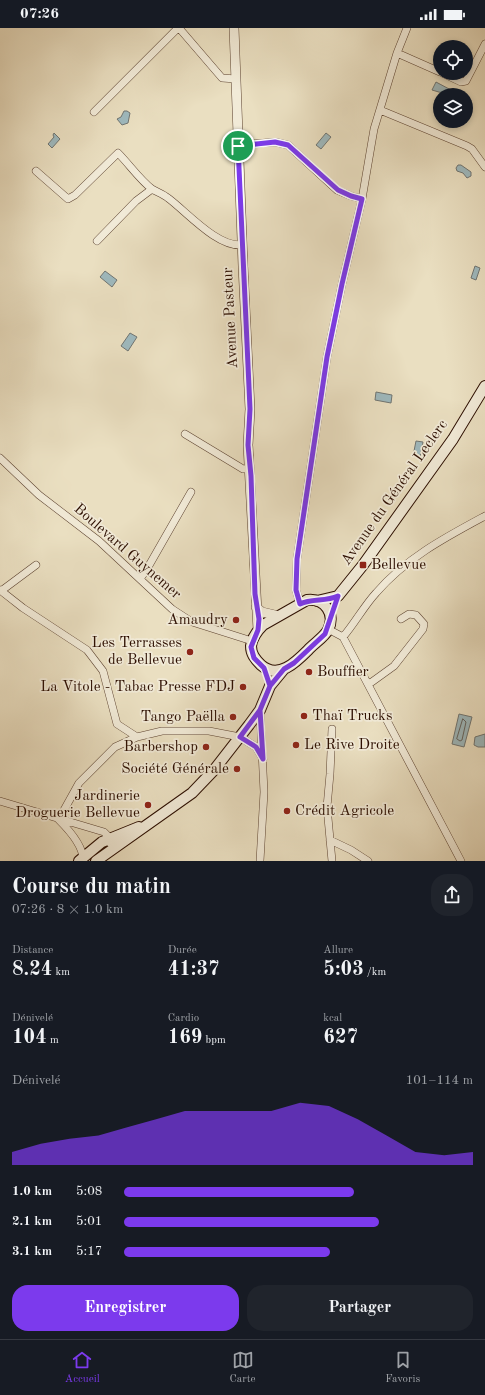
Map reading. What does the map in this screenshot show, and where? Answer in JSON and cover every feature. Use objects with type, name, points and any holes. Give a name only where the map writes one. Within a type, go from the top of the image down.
[{"type":"main road","name":"Avenue du Général Leclerc","points":[[328,629],[338,596],[363,565],[453,439],[485,386]]},
{"type":"main road","points":[[270,686],[264,668],[252,653],[252,641],[258,630],[307,600],[317,600],[338,596]]},
{"type":"main road","points":[[317,600],[328,609],[331,615]]},
{"type":"main road","points":[[96,861],[192,793],[214,770],[240,737],[260,710],[270,686],[284,669],[294,663],[325,634],[328,629]]},
{"type":"main road","points":[[264,668],[272,670],[284,669]]},
{"type":"main road","points":[[82,860],[95,846],[145,825]]},
{"type":"street","points":[[94,112],[178,28],[222,78],[236,78]]},
{"type":"street","name":"Avenue Pasteur","points":[[234,28],[250,409],[248,445],[256,607],[259,619],[258,630]]},
{"type":"street","points":[[300,604],[296,590],[297,559],[325,373],[342,284],[362,199],[380,110],[407,28]]},
{"type":"street","points":[[473,67],[485,44]]},
{"type":"street","points":[[398,53],[433,69]]},
{"type":"street","points":[[457,80],[461,82],[467,80]]},
{"type":"street","points":[[380,110],[467,146],[472,149],[485,167]]},
{"type":"street","points":[[238,146],[280,142],[298,152],[338,190],[362,199]]},
{"type":"street","points":[[36,171],[68,199],[118,153],[152,189],[166,196],[211,234],[225,242],[235,245],[242,245]]},
{"type":"street","points":[[97,241],[136,201],[152,189]]},
{"type":"street","points":[[185,434],[243,469],[250,469]]},
{"type":"street","name":"Boulevard Guynemer","points":[[0,458],[39,495],[99,541],[172,609],[192,622],[252,641]]},
{"type":"street","points":[[140,579],[191,492]]},
{"type":"street","points":[[343,637],[375,594],[386,582],[423,551],[485,516]]},
{"type":"street","points":[[36,565],[1,591],[23,608],[87,650],[103,671],[117,724],[137,737]]},
{"type":"street","points":[[256,607],[262,612],[279,616]]},
{"type":"street","points":[[369,684],[394,666],[423,629],[424,624],[416,615],[409,614],[401,618]]},
{"type":"street","points":[[328,629],[343,637],[461,861]]},
{"type":"street","points":[[260,710],[264,792],[260,861]]},
{"type":"street","points":[[332,729],[327,807],[332,861]]},
{"type":"street","points":[[59,819],[79,783],[115,747],[137,737],[170,731],[209,731],[240,737],[256,747],[263,759]]},
{"type":"street","points":[[0,801],[104,832],[109,839],[109,852]]},
{"type":"street","points":[[59,819],[66,827],[82,860]]},
{"type":"street","points":[[330,840],[351,850],[368,861]]},
{"type":"water","points":[[436,82],[447,88],[433,88]]},
{"type":"water","points":[[124,111],[130,113],[128,123],[122,125],[117,119],[121,117]]},
{"type":"water","points":[[54,133],[60,139],[52,148],[48,144],[54,137]]},
{"type":"water","points":[[326,133],[331,137],[321,149],[316,145]]},
{"type":"water","points":[[458,165],[461,165],[471,172],[471,176],[467,178],[463,173],[457,171],[456,168]]},
{"type":"water","points":[[475,266],[480,268],[476,280],[471,278]]},
{"type":"water","points":[[105,271],[117,280],[112,287],[100,277]]},
{"type":"water","points":[[130,333],[137,337],[128,351],[121,346]]},
{"type":"water","points":[[376,392],[392,395],[391,403],[375,400]]},
{"type":"water","points":[[416,441],[423,442],[420,457],[413,456]]},
{"type":"water","points":[[459,714],[472,717],[464,747],[452,744]]},
{"type":"water","points":[[485,734],[485,747],[478,747],[474,745],[475,737]]},
{"type":"place","name":"Bellevue","points":[[363,565]]},
{"type":"place","name":"Amaudry","points":[[236,620]]},
{"type":"place","name":"Les Terrasses de Bellevue","points":[[190,652]]},
{"type":"place","name":"Bouffier","points":[[309,672]]},
{"type":"place","name":"La Vitole - Tabac Presse FDJ","points":[[243,687]]},
{"type":"place","name":"Thaï Trucks","points":[[304,716]]},
{"type":"place","name":"Tango Paëlla","points":[[233,717]]},
{"type":"place","name":"Le Rive Droite","points":[[296,745]]},
{"type":"place","name":"Barbershop","points":[[206,747]]},
{"type":"place","name":"Société Générale","points":[[237,769]]},
{"type":"place","name":"Jardinerie Droguerie Bellevue","points":[[148,805]]},
{"type":"place","name":"Crédit Agricole","points":[[287,811]]},
{"type":"route","points":[[238,146],[250,409],[248,445],[251,476],[255,594],[259,619],[258,630],[252,641],[251,647],[254,658],[264,668],[270,686],[260,710],[240,737],[256,747],[263,759],[260,710],[266,698],[270,686],[284,669],[294,663],[325,634],[330,624],[331,615],[338,596],[324,600],[307,600],[300,604],[296,590],[297,559],[327,357],[362,199],[345,194],[338,190],[316,171],[298,152],[288,145],[275,142],[238,146]]}]
